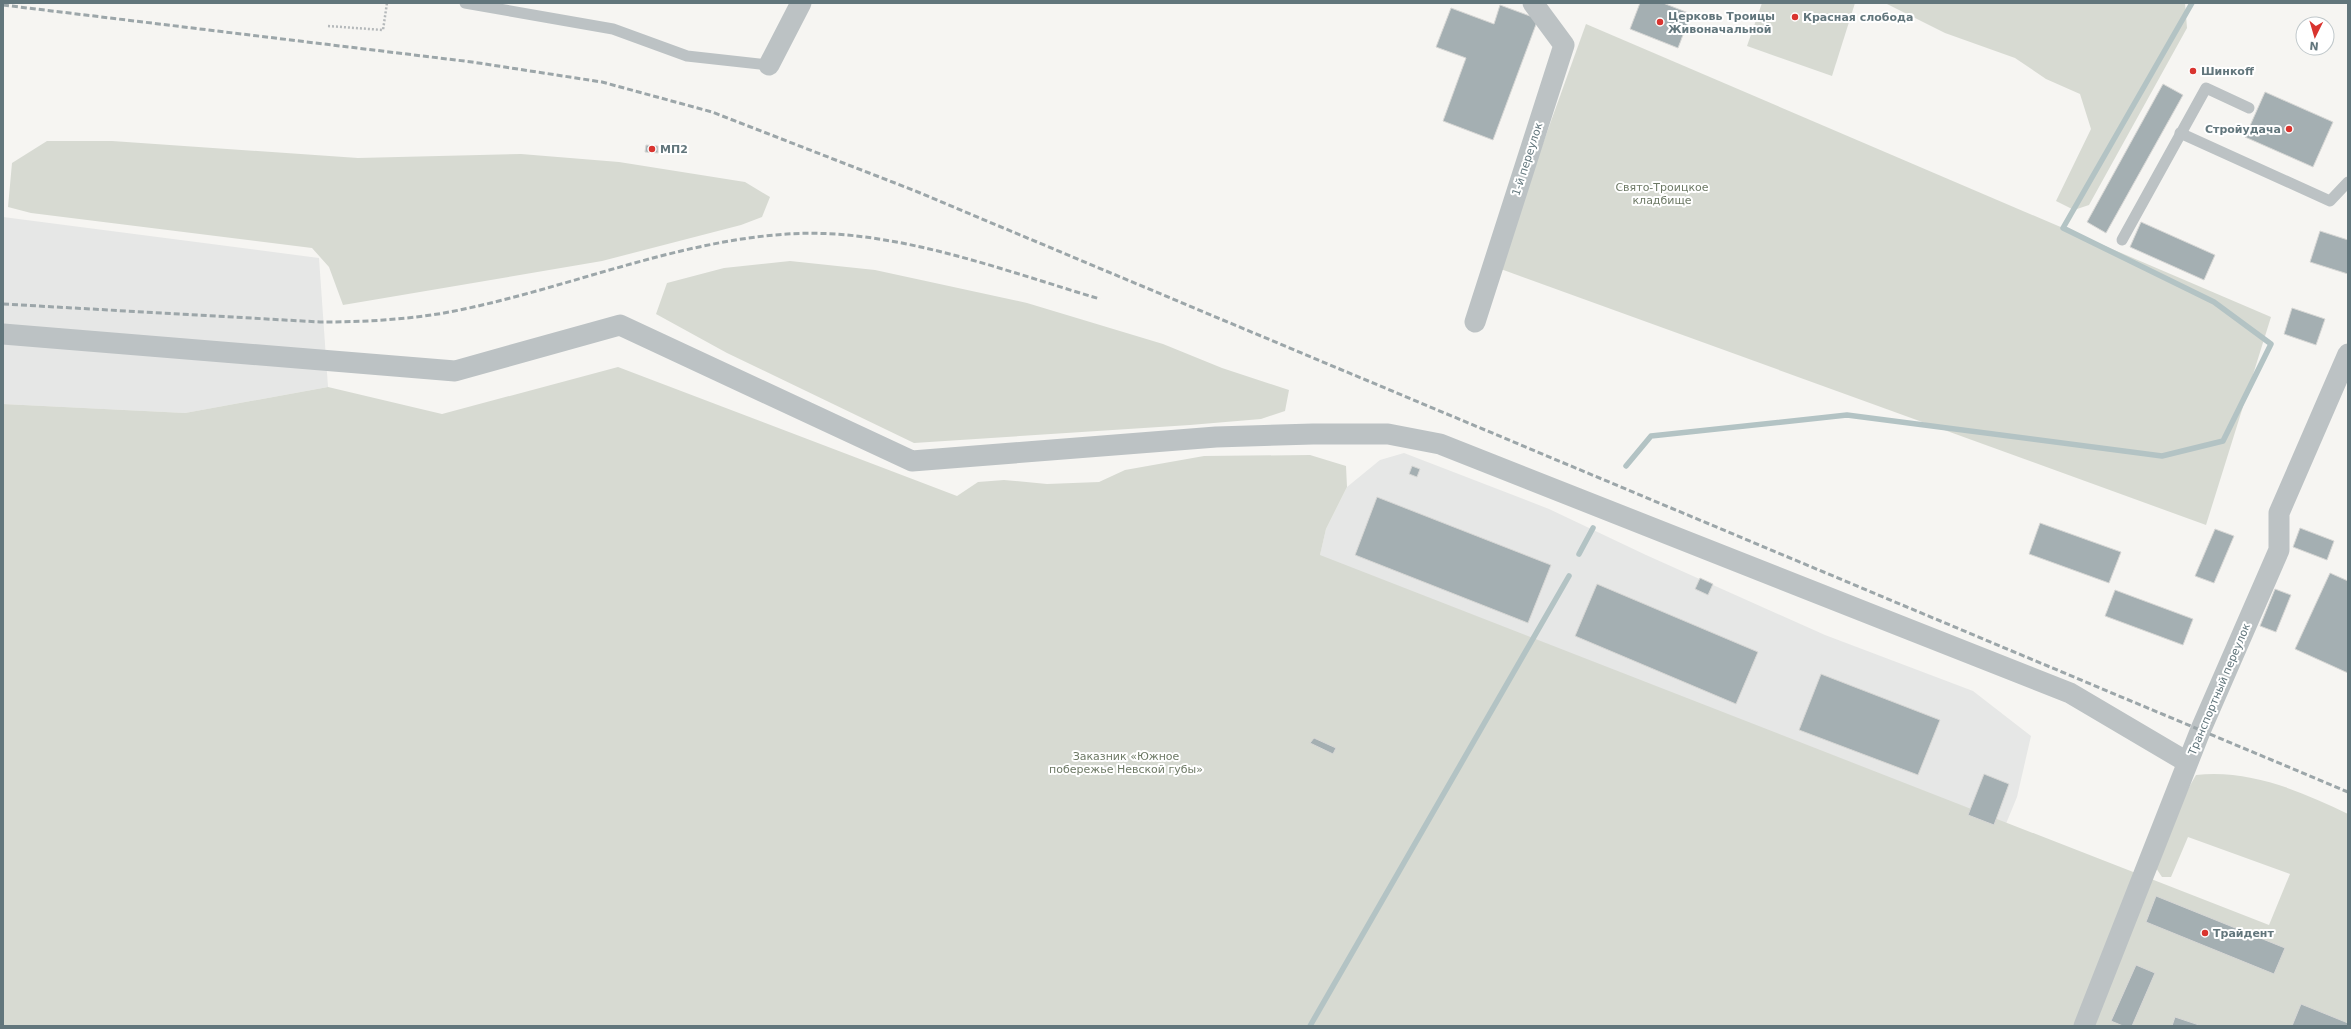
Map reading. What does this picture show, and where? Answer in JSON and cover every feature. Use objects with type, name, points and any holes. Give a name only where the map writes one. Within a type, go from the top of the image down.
[{"type":"street","points":[[769,65],[801,3]]},
{"type":"street","name":"1-й переулок","points":[[1475,322],[1564,45],[1533,3]]},
{"type":"street","points":[[3,334],[455,371],[620,325],[912,460],[1216,437],[1313,434],[1388,434],[1440,444],[2070,693],[2187,762]]},
{"type":"street","name":"Транспортный переулок","points":[[2084,1026],[2187,762],[2279,550],[2279,513],[2348,354]]},
{"type":"lane","points":[[465,3],[613,29],[687,56],[769,65]]},
{"type":"lane","points":[[2122,240],[2206,88],[2249,108]]},
{"type":"lane","points":[[2180,133],[2330,200],[2348,182]]},
{"type":"path","points":[[328,26],[383,30],[387,3]]},
{"type":"shaded area","points":[[3,217],[319,258],[328,387],[185,413],[3,404]]},
{"type":"shaded area","points":[[1404,453],[1549,509],[1646,555],[1825,635],[1973,691],[2031,736],[2017,797],[1989,865],[1309,602],[1326,529],[1347,487],[1380,460]]},
{"type":"green space","points":[[1762,3],[1855,3],[1832,76],[1747,46]]},
{"type":"green space","points":[[1885,3],[2185,3],[2187,28],[2089,205],[2074,210],[2056,201],[2091,129],[2080,94],[2046,79],[2015,58],[1945,33]]},
{"type":"green space","name":"Свято-Троицкое кладбище","points":[[1586,24],[2271,317],[2206,525],[1498,268]]},
{"type":"green space","points":[[47,141],[112,141],[358,158],[521,154],[619,162],[745,182],[770,197],[762,217],[741,225],[602,261],[343,305],[329,267],[312,248],[31,213],[8,207],[12,163]]},
{"type":"green space","points":[[790,261],[875,270],[1027,303],[1163,344],[1222,368],[1289,390],[1285,411],[1261,419],[914,443],[727,353],[656,314],[667,283],[724,268]]},
{"type":"green space","name":"Заказник «Южное побережье Невской губы»","points":[[618,367],[957,496],[978,482],[1004,480],[1047,484],[1099,482],[1125,470],[1204,456],[1310,455],[1346,466],[1347,487],[1326,529],[1320,555],[2269,925],[2290,874],[2188,837],[2171,877],[2162,877],[2156,868],[2184,797],[2196,775],[2236,775],[2274,784],[2312,797],[2348,814],[2348,1026],[3,1026],[3,404],[185,413],[328,387],[442,414]]},
{"type":"building","name":"Церковь Троицы Живоначальной","points":[[1640,3],[1663,3],[1691,14],[1678,48],[1630,29]]},
{"type":"building","points":[[1500,5],[1538,19],[1493,140],[1443,121],[1466,58],[1436,47],[1451,8],[1494,24]]},
{"type":"building","points":[[2163,84],[2183,95],[2106,233],[2087,222]]},
{"type":"building","name":"Стройудача","points":[[2265,92],[2333,122],[2313,167],[2245,137]]},
{"type":"building","name":"МП2","points":[[646,145],[658,146],[658,153],[645,152]]},
{"type":"building","points":[[2141,222],[2215,255],[2204,280],[2130,247]]},
{"type":"building","points":[[2320,231],[2348,240],[2348,274],[2310,262]]},
{"type":"building","points":[[2292,308],[2325,319],[2316,345],[2284,334]]},
{"type":"building","points":[[1412,466],[1420,469],[1417,477],[1409,474]]},
{"type":"building","points":[[1377,497],[1551,565],[1528,623],[1355,555]]},
{"type":"building","points":[[2040,523],[2121,552],[2109,583],[2029,554]]},
{"type":"building","points":[[2300,528],[2334,541],[2327,560],[2293,547]]},
{"type":"building","points":[[2215,529],[2234,536],[2214,583],[2195,576]]},
{"type":"building","points":[[2330,573],[2348,581],[2348,673],[2295,649]]},
{"type":"building","points":[[1700,578],[1713,584],[1708,595],[1695,589]]},
{"type":"building","points":[[1597,584],[1758,652],[1736,704],[1575,636]]},
{"type":"building","points":[[2275,589],[2291,595],[2276,632],[2260,626]]},
{"type":"building","points":[[2115,590],[2193,619],[2183,645],[2105,616]]},
{"type":"building","points":[[1821,674],[1940,720],[1918,775],[1799,730]]},
{"type":"building","points":[[1314,738],[1336,748],[1333,754],[1310,743]]},
{"type":"building","points":[[1984,774],[2009,784],[1994,825],[1968,815]]},
{"type":"building","points":[[2156,896],[2285,948],[2274,974],[2146,922]]},
{"type":"building","points":[[2136,965],[2155,973],[2132,1026],[2123,1026],[2111,1021]]},
{"type":"building","points":[[2301,1004],[2348,1023],[2348,1026],[2292,1026]]},
{"type":"building","points":[[2175,1017],[2202,1026],[2172,1026]]},
{"type":"waterway","points":[[1626,466],[1651,436],[1847,415],[2162,456],[2223,441],[2271,344],[2214,302],[2063,228],[2192,3]]},
{"type":"waterway","points":[[1579,554],[1593,528]]},
{"type":"waterway","points":[[1310,1026],[1569,576]]},
{"type":"railway","points":[[3,5],[472,62],[602,82],[712,112],[913,190],[2348,792]]},
{"type":"railway","points":[[3,304],[320,322],[398,319],[444,313],[487,304],[657,257],[700,247],[743,239],[787,234],[826,234],[866,237],[906,244],[985,264],[1100,299]]},
{"type":"place","name":"Красная слобода","points":[[1795,17]]},
{"type":"place","name":"Церковь Троицы Живоначальной","points":[[1660,22]]},
{"type":"place","name":"Шинкoff","points":[[2193,71]]},
{"type":"place","name":"Стройудача","points":[[2289,129]]},
{"type":"place","name":"МП2","points":[[652,149]]},
{"type":"place","name":"Трайдент","points":[[2205,933]]}]
